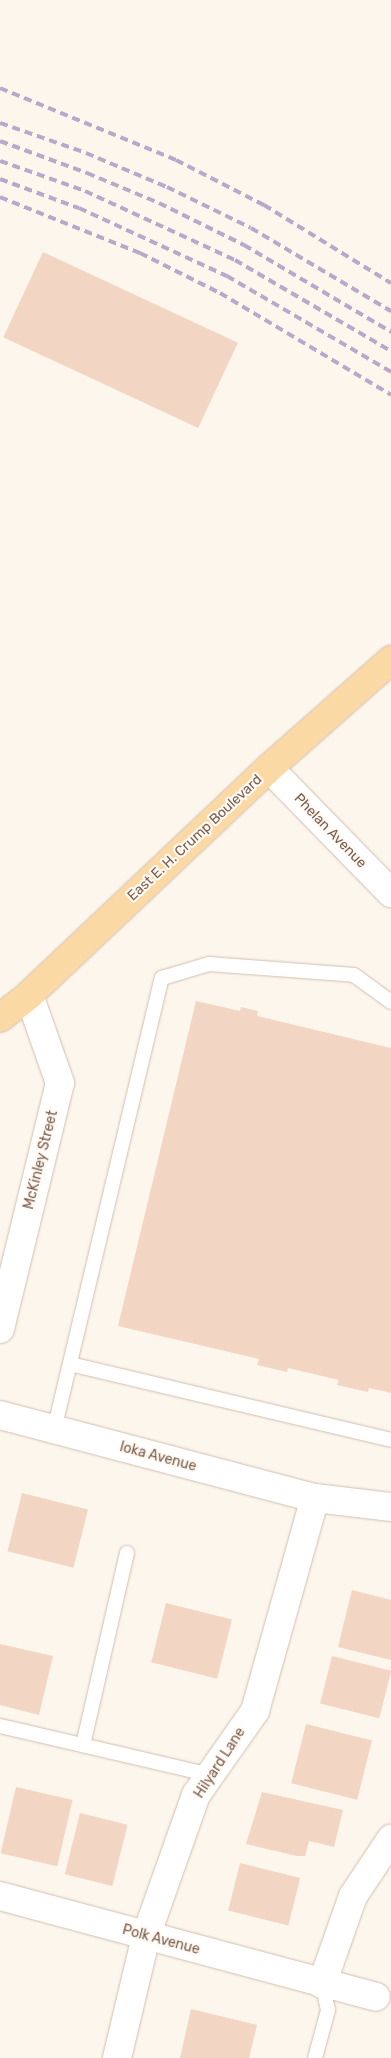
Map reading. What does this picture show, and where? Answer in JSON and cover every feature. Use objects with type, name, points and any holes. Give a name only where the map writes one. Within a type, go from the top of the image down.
[{"type":"main road","name":"East E. H. Crump Boulevard","points":[[0,1018],[29,995],[269,768],[391,660]]},
{"type":"street","name":"Phelan Avenue","points":[[269,768],[391,893]]},
{"type":"street","name":"McKinley Street","points":[[0,1329],[60,1083],[29,995]]},
{"type":"street","name":"Ioka Avenue","points":[[0,1415],[315,1498]]},
{"type":"street","points":[[315,1498],[391,1508]]},
{"type":"street","name":"Hilyard Lane","points":[[118,2058],[146,1936],[196,1795],[255,1711],[315,1498]]},
{"type":"street","points":[[322,1984],[353,1896],[391,1839]]},
{"type":"street","name":"Polk Avenue","points":[[0,1896],[376,1997]]},
{"type":"lane","points":[[54,1430],[162,978],[209,964],[354,975],[391,1002]]},
{"type":"lane","points":[[70,1364],[391,1440]]},
{"type":"lane","points":[[83,1745],[127,1553]]},
{"type":"lane","points":[[0,1726],[210,1775]]},
{"type":"lane","points":[[315,2058],[328,2010],[322,1984]]},
{"type":"building","points":[[43,252],[238,343],[198,428],[3,337]]},
{"type":"building","points":[[196,1001],[240,1011],[241,1007],[258,1011],[257,1016],[391,1048],[391,1393],[369,1388],[368,1392],[337,1385],[339,1380],[288,1368],[287,1372],[257,1365],[259,1359],[118,1326]]},
{"type":"building","points":[[22,1493],[88,1509],[73,1568],[7,1551]]},
{"type":"building","points":[[352,1590],[391,1600],[391,1660],[338,1647]]},
{"type":"building","points":[[166,1603],[232,1619],[217,1679],[151,1662]]},
{"type":"building","points":[[0,1644],[53,1656],[39,1715],[0,1705]]},
{"type":"building","points":[[332,1656],[391,1671],[379,1718],[320,1704]]},
{"type":"building","points":[[306,1724],[372,1740],[357,1800],[291,1783]]},
{"type":"building","points":[[16,1787],[73,1800],[57,1866],[1,1853]]},
{"type":"building","points":[[262,1792],[343,1810],[334,1847],[309,1841],[305,1856],[297,1856],[246,1844]]},
{"type":"building","points":[[80,1813],[128,1825],[112,1886],[65,1874]]},
{"type":"building","points":[[240,1863],[300,1878],[288,1926],[228,1911]]},
{"type":"building","points":[[191,2009],[257,2025],[249,2058],[180,2058]]},
{"type":"railway","points":[[0,88],[176,160],[264,205],[391,283]]},
{"type":"railway","points":[[0,123],[86,153],[167,187],[251,228],[391,311]]},
{"type":"railway","points":[[0,141],[87,173],[159,203],[244,245],[391,332]]},
{"type":"railway","points":[[0,161],[85,191],[235,260],[391,351]]},
{"type":"railway","points":[[0,179],[79,208],[227,276],[391,372]]},
{"type":"railway","points":[[0,197],[140,253],[220,293],[391,395]]}]
